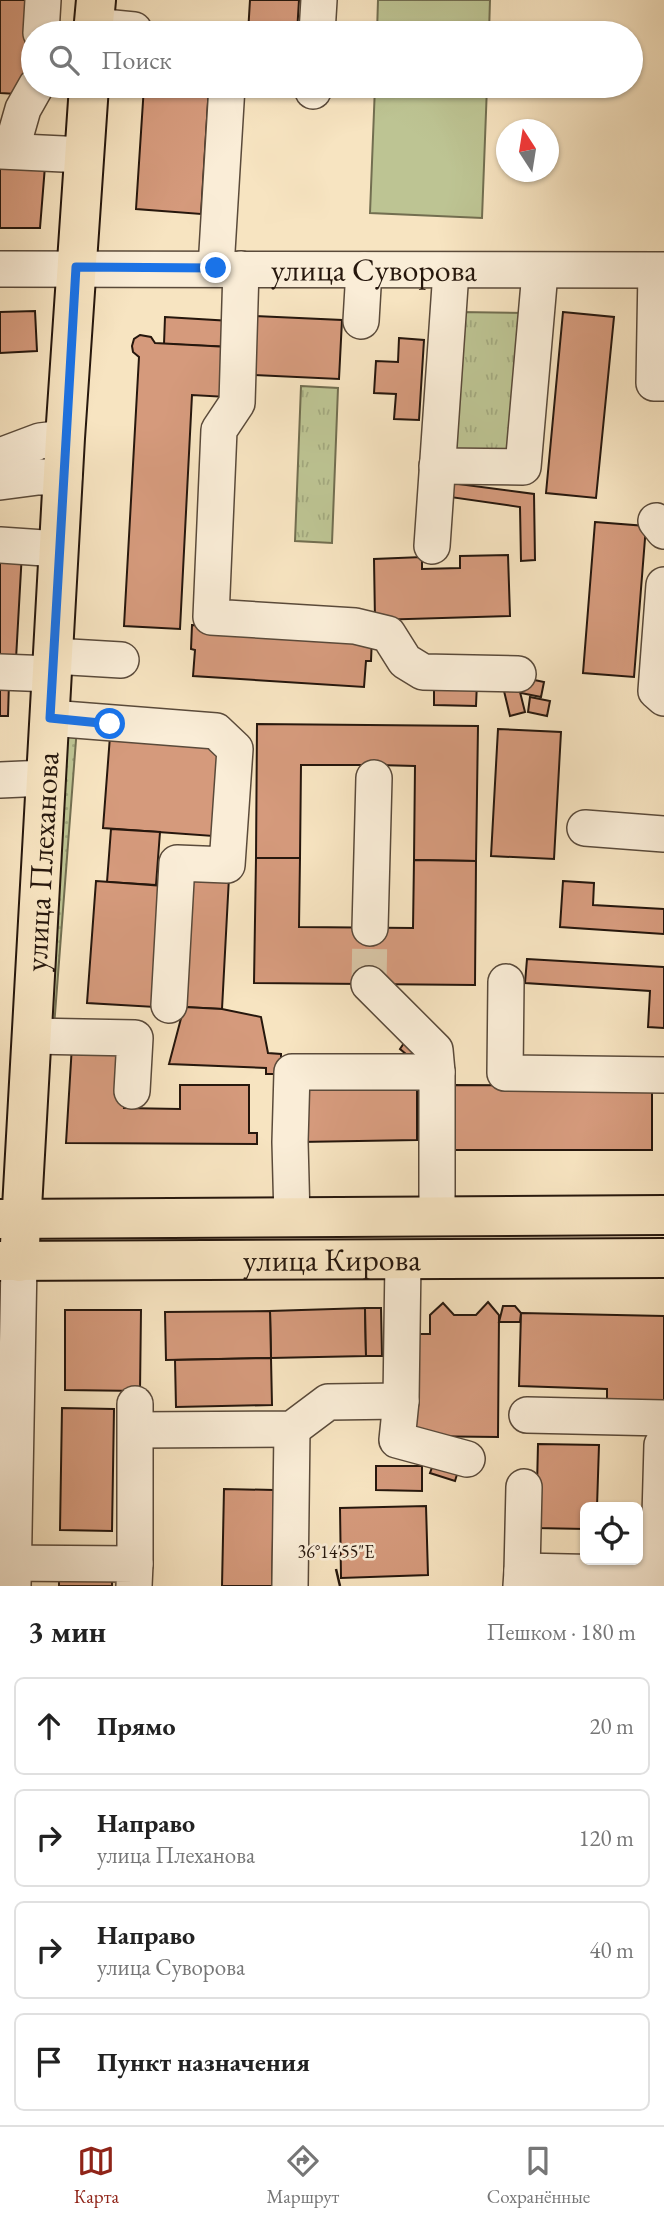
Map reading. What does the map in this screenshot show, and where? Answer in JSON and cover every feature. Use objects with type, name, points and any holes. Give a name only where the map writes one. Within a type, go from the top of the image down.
[{"type":"main road","name":"улица Плеханова","points":[[9,1261],[10,1219],[31,1036],[65,438],[88,98]]},
{"type":"main road","name":"улица Кирова","points":[[10,1219],[664,1215]]},
{"type":"main road","name":"улица Кирова","points":[[9,1261],[664,1258]]},
{"type":"street","points":[[42,21],[43,0]]},
{"type":"street","points":[[318,21],[319,0]]},
{"type":"street","points":[[29,98],[5,151],[84,155]]},
{"type":"street","points":[[227,98],[228,269],[237,402],[219,430],[211,617],[355,626],[388,634],[405,661],[423,672],[518,674]]},
{"type":"street","name":"улица Суворова","points":[[0,269],[76,267],[540,272],[660,270]]},
{"type":"street","points":[[360,321],[364,270]]},
{"type":"street","points":[[660,270],[654,383],[664,383]]},
{"type":"street","points":[[432,546],[451,271]]},
{"type":"street","points":[[437,466],[523,467],[540,272]]},
{"type":"street","points":[[0,456],[40,441],[65,438]]},
{"type":"street","points":[[0,482],[64,477]]},
{"type":"street","points":[[0,545],[60,549]]},
{"type":"street","points":[[664,585],[656,691],[664,698]]},
{"type":"street","points":[[0,672],[121,660]]},
{"type":"street","points":[[50,718],[216,731],[236,749],[227,865],[177,863],[169,1005]]},
{"type":"street","points":[[0,779],[46,778]]},
{"type":"street","points":[[370,928],[374,778]]},
{"type":"street","points":[[585,828],[664,834]]},
{"type":"street","points":[[506,982],[505,1073],[664,1075]]},
{"type":"street","points":[[369,984],[435,1049],[437,1217]]},
{"type":"street","points":[[31,1036],[135,1038],[132,1091]]},
{"type":"street","points":[[292,1218],[292,1072],[437,1072]]},
{"type":"street","points":[[403,1260],[401,1401],[397,1440],[467,1459]]},
{"type":"street","points":[[9,1261],[9,1571],[135,1575],[135,1417],[292,1429],[328,1402],[401,1401]]},
{"type":"street","points":[[524,1487],[522,1579],[658,1580],[663,1432],[527,1415]]},
{"type":"street","points":[[290,1586],[292,1429]]},
{"type":"green space","points":[[378,0],[490,0],[489,21],[377,21]]},
{"type":"green space","points":[[375,98],[487,98],[482,218],[370,213]]},
{"type":"green space","points":[[459,312],[527,313],[516,441],[506,455],[446,460]]},
{"type":"green space","points":[[301,386],[338,388],[332,543],[295,541]]},
{"type":"green space","points":[[61,726],[77,727],[54,1027],[42,1027]]},
{"type":"building","points":[[0,0],[33,0],[32,21],[21,21],[21,89],[17,94],[0,93]]},
{"type":"building","points":[[250,0],[299,0],[298,21],[249,21]]},
{"type":"building","points":[[143,98],[208,98],[201,214],[136,209]]},
{"type":"building","points":[[0,166],[45,166],[40,228],[0,228]]},
{"type":"building","points":[[35,311],[37,351],[0,353],[0,312]]},
{"type":"building","points":[[563,312],[614,317],[596,498],[546,493]]},
{"type":"building","points":[[255,316],[342,320],[339,379],[252,375]]},
{"type":"building","points":[[165,317],[231,321],[229,347],[164,344]]},
{"type":"building","points":[[140,335],[151,337],[155,343],[229,347],[227,397],[192,395],[180,629],[124,626],[139,357],[133,352],[132,346],[134,339]]},
{"type":"building","points":[[399,338],[424,340],[419,420],[394,419],[396,394],[374,393],[376,361],[398,362]]},
{"type":"building","points":[[451,483],[534,494],[535,560],[521,561],[520,507],[450,497]]},
{"type":"building","points":[[595,522],[646,526],[634,677],[583,673]]},
{"type":"building","points":[[0,551],[22,552],[16,659],[0,658]]},
{"type":"building","points":[[508,555],[510,616],[375,620],[374,559],[422,557],[422,569],[460,568],[460,556]]},
{"type":"building","points":[[192,625],[372,637],[371,661],[366,661],[364,687],[193,676],[195,650],[191,649]]},
{"type":"building","points":[[525,678],[544,682],[541,697],[521,693]]},
{"type":"building","points":[[434,681],[477,682],[476,706],[434,705]]},
{"type":"building","points":[[0,682],[9,682],[8,716],[0,716]]},
{"type":"building","points":[[519,688],[525,712],[510,716],[504,691]]},
{"type":"building","points":[[530,697],[550,701],[547,716],[528,712]]},
{"type":"building","points":[[257,724],[478,726],[476,861],[414,860],[415,766],[378,765],[301,765],[300,858],[256,858]]},
{"type":"building","points":[[498,729],[561,732],[554,859],[491,856]]},
{"type":"building","points":[[110,736],[219,743],[213,836],[103,828]]},
{"type":"building","points":[[111,829],[160,832],[156,885],[107,882]]},
{"type":"building","points":[[256,858],[300,858],[299,927],[413,928],[414,860],[476,861],[475,985],[254,983]]},
{"type":"building","points":[[191,875],[229,877],[222,1009],[184,1007]]},
{"type":"building","points":[[96,881],[164,886],[155,1007],[87,1003]]},
{"type":"building","points":[[563,881],[594,883],[593,905],[664,909],[664,934],[560,927]]},
{"type":"building","points":[[527,959],[664,967],[664,1028],[648,1027],[650,991],[525,983]]},
{"type":"building","points":[[184,1007],[222,1009],[261,1017],[268,1053],[281,1054],[281,1074],[266,1074],[266,1068],[169,1064]]},
{"type":"building","points":[[406,1040],[419,1051],[412,1059],[400,1049]]},
{"type":"building","points":[[72,1045],[129,1047],[124,1108],[180,1109],[180,1085],[249,1085],[249,1133],[257,1133],[257,1144],[66,1143]]},
{"type":"building","points":[[417,1083],[417,1140],[300,1142],[299,1085]]},
{"type":"building","points":[[450,1085],[652,1086],[652,1150],[450,1150]]},
{"type":"building","points":[[488,1302],[499,1315],[498,1437],[412,1436],[413,1334],[430,1334],[430,1315],[443,1303],[454,1315],[476,1315]]},
{"type":"building","points":[[503,1306],[515,1306],[521,1313],[520,1322],[499,1322]]},
{"type":"building","points":[[365,1308],[366,1356],[271,1358],[270,1311]]},
{"type":"building","points":[[365,1308],[381,1308],[382,1356],[366,1356]]},
{"type":"building","points":[[65,1310],[141,1310],[140,1391],[65,1390]]},
{"type":"building","points":[[270,1311],[271,1358],[166,1360],[165,1312]]},
{"type":"building","points":[[521,1313],[664,1316],[664,1410],[607,1409],[607,1389],[519,1386]]},
{"type":"building","points":[[271,1358],[272,1405],[176,1407],[175,1360]]},
{"type":"building","points":[[62,1408],[114,1409],[112,1531],[60,1530]]},
{"type":"building","points":[[538,1444],[599,1445],[597,1502],[580,1502],[580,1529],[536,1528]]},
{"type":"building","points":[[434,1462],[459,1468],[455,1481],[430,1473]]},
{"type":"building","points":[[376,1466],[422,1466],[422,1491],[376,1490]]},
{"type":"building","points":[[224,1489],[274,1490],[272,1586],[222,1586]]},
{"type":"building","points":[[426,1506],[428,1575],[341,1578],[340,1508]]},
{"type":"building","points":[[59,1580],[112,1581],[112,1586],[59,1586]]},
{"type":"tunnel","points":[[369,984],[370,928]]},
{"type":"route","points":[[110,724],[50,718],[76,267],[216,268]]}]
